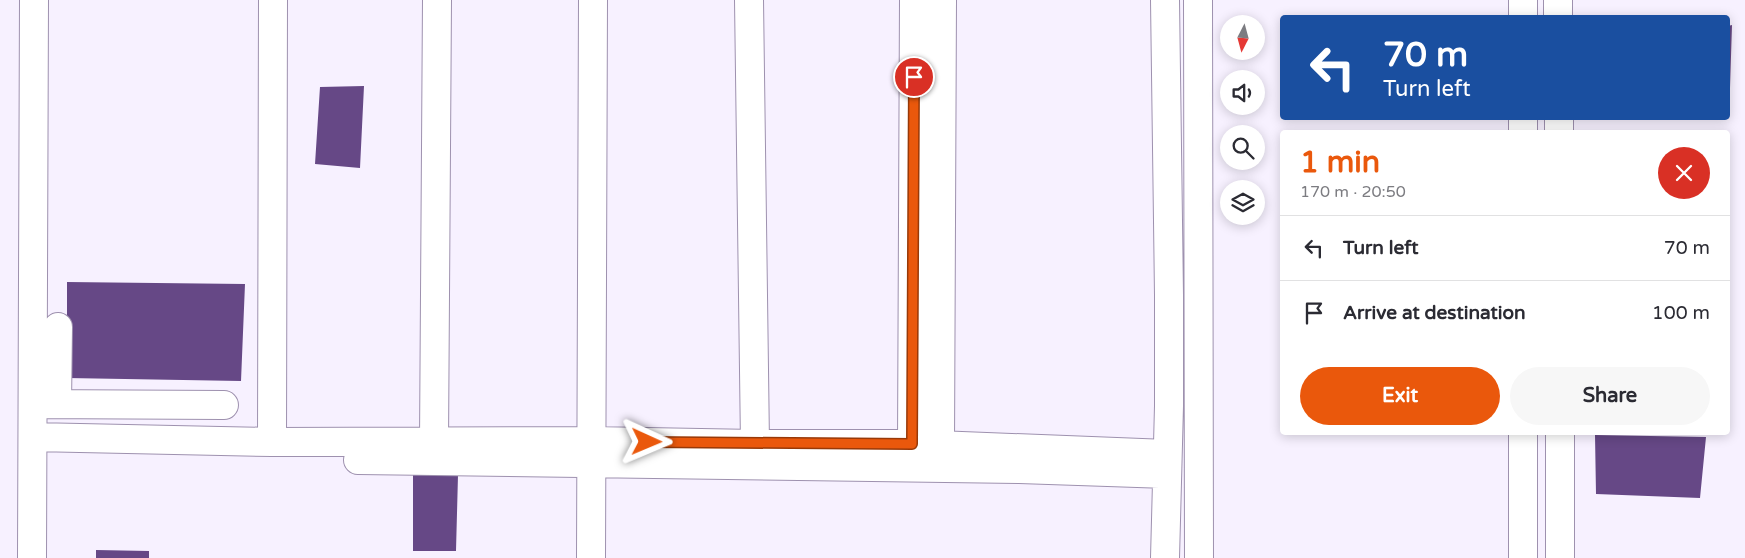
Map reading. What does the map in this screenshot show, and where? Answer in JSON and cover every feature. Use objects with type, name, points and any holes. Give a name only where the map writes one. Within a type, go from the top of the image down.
[{"type":"street","points":[[34,0],[45,404]]},
{"type":"street","points":[[272,442],[273,0]]},
{"type":"street","points":[[434,442],[437,0]]},
{"type":"street","points":[[591,558],[593,0]]},
{"type":"street","points":[[749,0],[756,444]]},
{"type":"street","points":[[912,444],[914,0]]},
{"type":"street","points":[[940,446],[942,0]]},
{"type":"street","points":[[1165,0],[1169,295],[1169,406],[1165,558]]},
{"type":"street","points":[[1198,0],[1199,558]]},
{"type":"street","points":[[1523,0],[1523,15]]},
{"type":"street","points":[[1558,0],[1558,15]]},
{"type":"street","points":[[32,558],[33,446],[45,404],[58,327]]},
{"type":"street","points":[[45,404],[224,405]]},
{"type":"street","points":[[1523,435],[1523,558]]},
{"type":"street","points":[[1560,435],[1560,558]]},
{"type":"street","points":[[33,446],[272,442],[434,442],[592,452],[1000,468],[1167,464]]},
{"type":"street","points":[[33,446],[592,452],[756,444],[912,444],[1167,464]]},
{"type":"building","points":[[1732,25],[1730,88],[1730,26]]},
{"type":"building","points":[[364,86],[360,168],[315,164],[320,87]]},
{"type":"building","points":[[67,282],[245,284],[241,381],[67,378]]},
{"type":"building","points":[[1595,435],[1706,437],[1700,498],[1596,494]]},
{"type":"building","points":[[413,475],[458,475],[456,551],[413,551]]},
{"type":"building","points":[[96,550],[149,551],[149,558],[96,558]]},
{"type":"route","points":[[647,442],[912,444],[914,77]]}]
